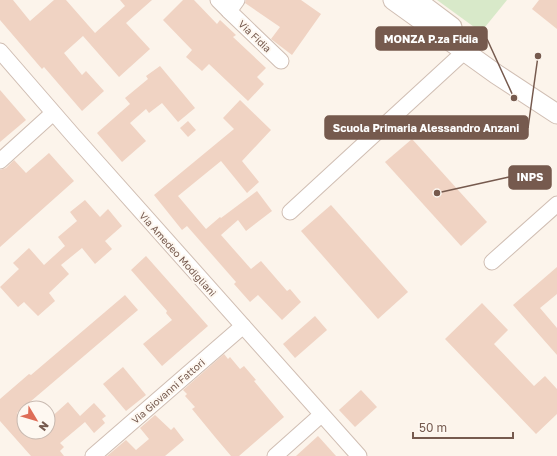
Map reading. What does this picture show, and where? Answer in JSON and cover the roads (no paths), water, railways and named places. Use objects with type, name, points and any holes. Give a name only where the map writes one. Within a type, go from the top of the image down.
[{"type":"street","name":"Via Fidia","points":[[218,0],[233,6],[281,61]]},
{"type":"street","points":[[393,0],[471,44],[557,99]]},
{"type":"street","points":[[416,0],[557,114]]},
{"type":"street","points":[[290,212],[471,44]]},
{"type":"street","name":"Via Amedeo Modigliani","points":[[0,51],[53,113],[359,456]]},
{"type":"street","points":[[0,161],[53,113]]},
{"type":"street","points":[[492,262],[557,204]]},
{"type":"street","name":"Via Giovanni Fattori","points":[[94,456],[243,326]]},
{"type":"street","points":[[275,456],[321,415]]},
{"type":"place","name":"Scuola Primaria Alessandro Anzani","points":[[538,56]]},
{"type":"place","name":"MONZA P.za Fidia","points":[[514,98]]},
{"type":"place","name":"INPS","points":[[437,193]]}]
